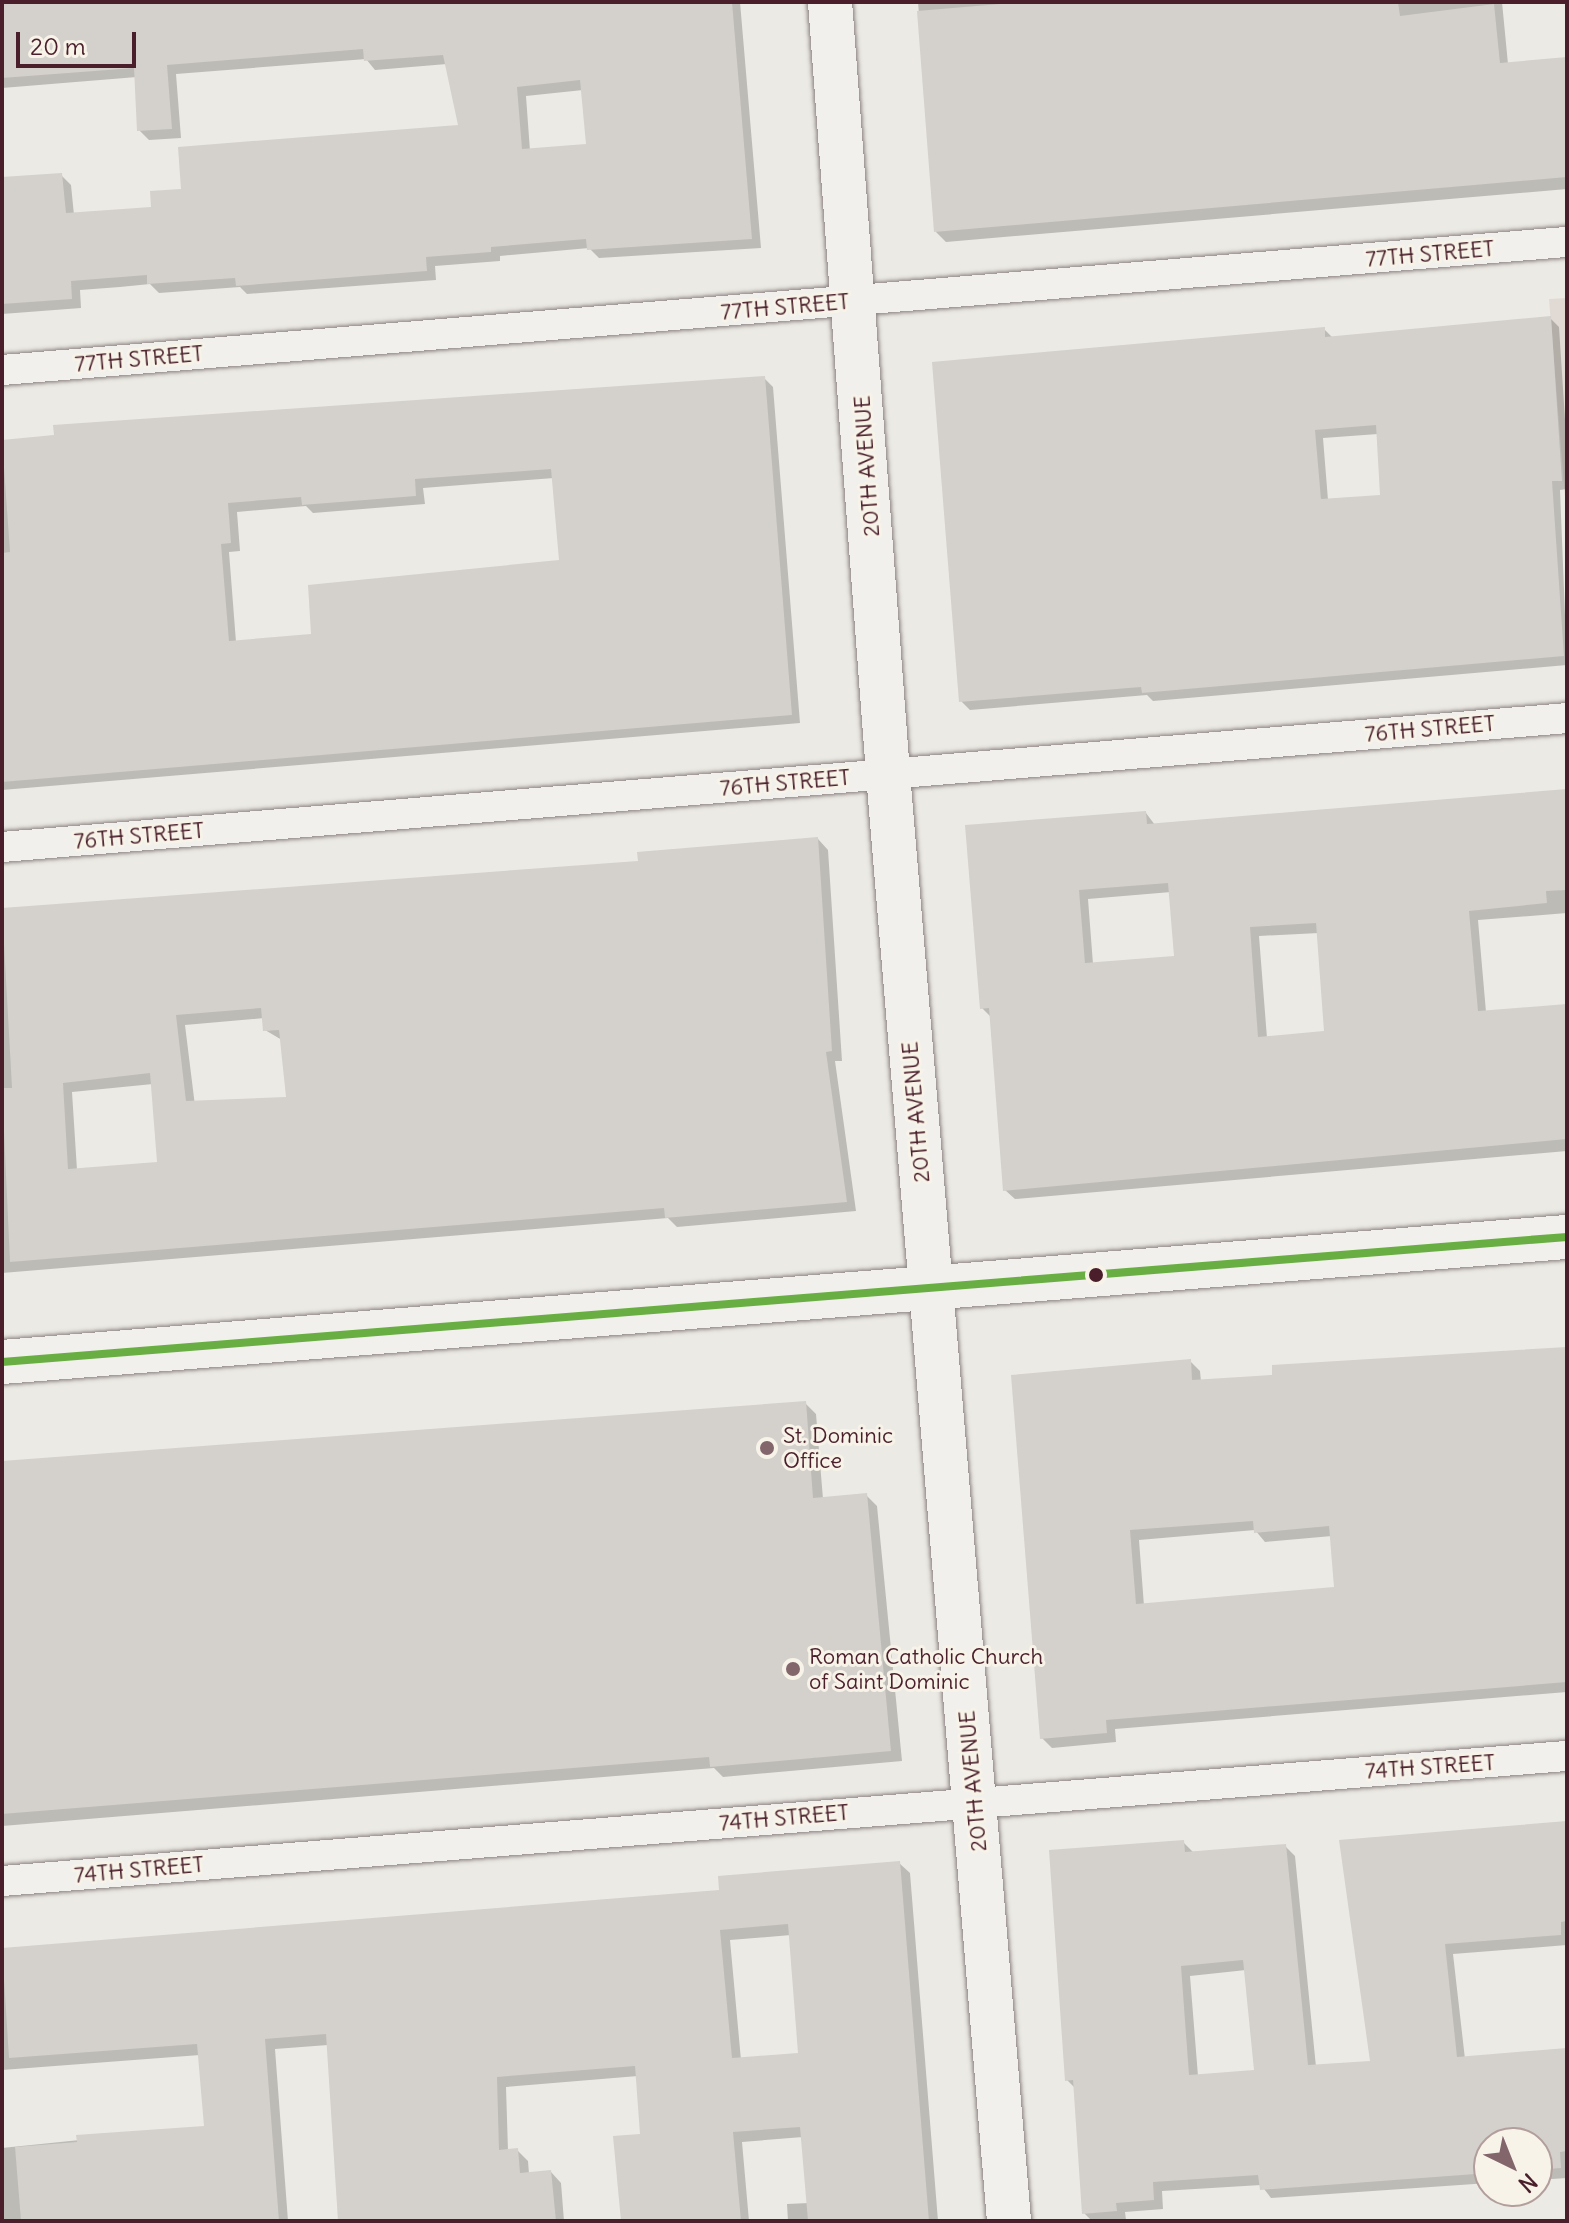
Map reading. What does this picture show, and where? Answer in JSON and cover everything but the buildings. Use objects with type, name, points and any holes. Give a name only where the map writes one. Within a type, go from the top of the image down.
[{"type":"street","name":"20TH AVENUE","points":[[830,2],[855,302],[888,774],[1009,2221]]},
{"type":"street","name":"77TH STREET","points":[[2,370],[1567,242]]},
{"type":"street","name":"76TH STREET","points":[[2,847],[1567,718]]},
{"type":"street","points":[[2,1362],[1567,1237]]},
{"type":"street","name":"74TH STREET","points":[[2,1881],[1567,1756]]},
{"type":"shaded area","points":[[1567,298],[1567,523],[1549,299]]},
{"type":"transit line","points":[[2,1362],[1567,1237]]},
{"type":"place","name":"St. Dominic Office","points":[[767,1448]]},
{"type":"place","name":"Roman Catholic Church of Saint Dominic","points":[[793,1669]]}]
